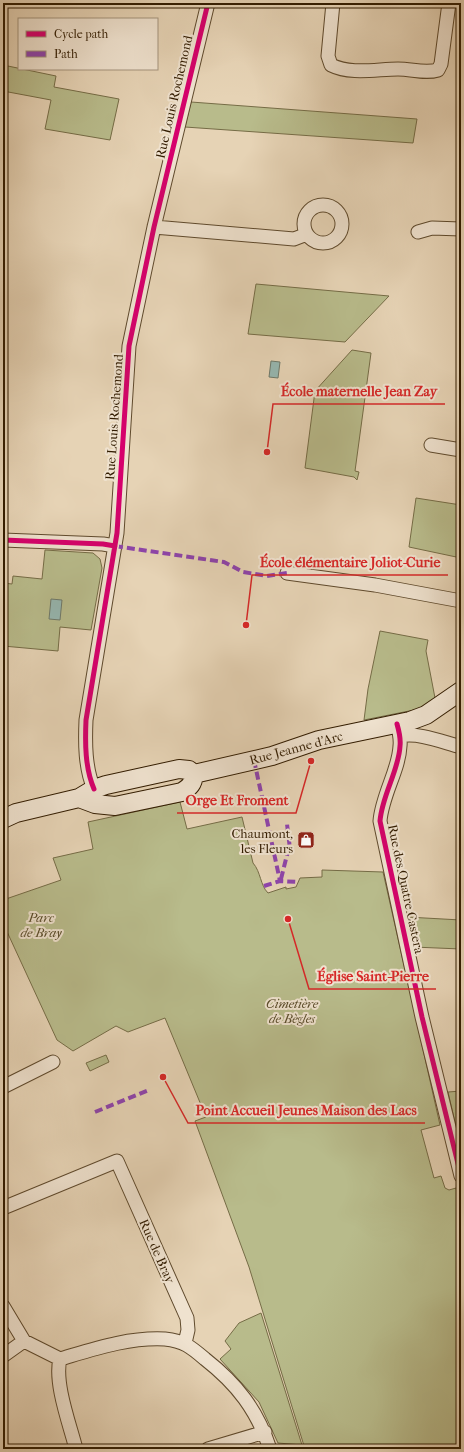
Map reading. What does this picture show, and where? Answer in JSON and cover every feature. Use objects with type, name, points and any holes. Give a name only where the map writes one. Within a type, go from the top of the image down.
[{"type":"street","name":"Rue Louis Rochemond","points":[[86,794],[90,781],[85,747],[86,720],[118,525],[129,346],[154,227],[208,3]]},
{"type":"street","points":[[333,3],[328,56],[331,65],[338,68],[375,71],[399,69],[431,72],[438,70],[442,64],[449,3]]},
{"type":"street","points":[[154,227],[294,239],[307,234]]},
{"type":"street","points":[[418,232],[432,228],[461,229]]},
{"type":"street","points":[[431,445],[461,450]]},
{"type":"street","points":[[3,540],[103,544],[115,546]]},
{"type":"street","points":[[287,573],[375,585],[461,601]]},
{"type":"street","name":"Rue Jeanne d'Arc","points":[[3,819],[16,813],[86,794],[106,785],[179,769],[189,770],[194,774],[272,756],[318,740],[399,730],[410,721],[426,715],[461,691]]},
{"type":"street","points":[[399,730],[407,734],[461,747]]},
{"type":"street","name":"Rue des Quatre Castera","points":[[399,730],[400,751],[381,810],[380,821],[422,1017],[461,1176]]},
{"type":"street","points":[[3,1087],[53,1062]]},
{"type":"street","name":"Rue de Bray","points":[[3,1208],[117,1161],[188,1318],[188,1330],[185,1343]]},
{"type":"street","points":[[3,1306],[24,1341],[60,1359],[130,1340],[165,1339],[185,1343],[225,1374],[242,1392],[264,1432],[270,1449]]},
{"type":"street","points":[[3,1356],[24,1341]]},
{"type":"street","points":[[60,1359],[58,1367],[61,1391],[76,1449]]},
{"type":"street","points":[[208,1449],[264,1432]]},
{"type":"green space","points":[[3,65],[18,68],[18,70],[27,70],[56,76],[54,87],[119,99],[110,140],[45,129],[51,100],[3,91]]},
{"type":"green space","points":[[191,102],[417,119],[413,143],[185,127]]},
{"type":"green space","points":[[256,284],[389,296],[345,342],[248,334]]},
{"type":"green space","points":[[352,350],[371,353],[355,471],[359,472],[357,480],[354,477],[305,468],[315,391]]},
{"type":"green space","points":[[416,498],[461,505],[461,558],[409,547]]},
{"type":"green space","points":[[45,550],[93,553],[100,559],[102,568],[91,630],[60,627],[58,651],[3,646],[3,583],[12,584],[13,576],[42,579]]},
{"type":"green space","points":[[380,631],[428,640],[426,651],[435,698],[421,708],[364,720],[368,689]]},
{"type":"green space","name":"Cimetière de Bègles","points":[[180,802],[187,829],[242,817],[253,863],[258,870],[265,890],[268,893],[286,887],[286,889],[296,887],[300,878],[322,877],[322,870],[383,872],[440,1125],[421,1130],[434,1178],[441,1176],[445,1188],[449,1190],[456,1188],[461,1209],[461,1449],[305,1449],[249,1267],[195,1121],[206,1117],[165,1018],[128,1032],[116,1026],[73,1051],[57,1040],[3,923],[3,900],[61,880],[53,858],[93,849],[88,822]]},
{"type":"green space","points":[[407,917],[461,920],[461,949],[413,947]]},
{"type":"green space","points":[[106,1055],[109,1062],[90,1071],[86,1063]]},
{"type":"green space","points":[[461,1091],[461,1148],[448,1092]]},
{"type":"green space","points":[[261,1313],[302,1445],[278,1443],[259,1402],[220,1359],[231,1349],[225,1341],[239,1323]]},
{"type":"water","points":[[271,361],[280,362],[278,378],[269,377]]},
{"type":"water","points":[[51,599],[62,600],[60,620],[49,619]]},
{"type":"marked path","points":[[115,546],[224,562],[243,572],[267,576],[287,573]]},
{"type":"marked path","points":[[254,760],[280,881]]},
{"type":"marked path","points":[[281,879],[290,849],[287,824]]},
{"type":"marked path","points":[[264,886],[280,881],[298,882]]},
{"type":"marked path","points":[[95,1112],[149,1090]]},
{"type":"cycle path","points":[[94,789],[87,764],[86,720],[117,533],[129,346],[154,227],[208,3]]},
{"type":"cycle path","points":[[3,540],[103,544],[115,546]]},
{"type":"cycle path","points":[[397,724],[400,740],[399,755],[381,811],[380,821],[422,1017],[461,1176]]},
{"type":"place","name":"École maternelle Jean Zay","points":[[267,452]]},
{"type":"place","name":"École élémentaire Joliot-Curie","points":[[246,625]]},
{"type":"place","name":"Orge Et Froment","points":[[311,761]]},
{"type":"place","name":"Chaumont, les Fleurs","points":[[306,840]]},
{"type":"place","name":"Église Saint-Pierre","points":[[288,919]]},
{"type":"place","name":"Point Accueil Jeunes Maison des Lacs","points":[[163,1077]]},
{"type":"park label","name":"Parc de Bray","points":[[41,924]]}]
